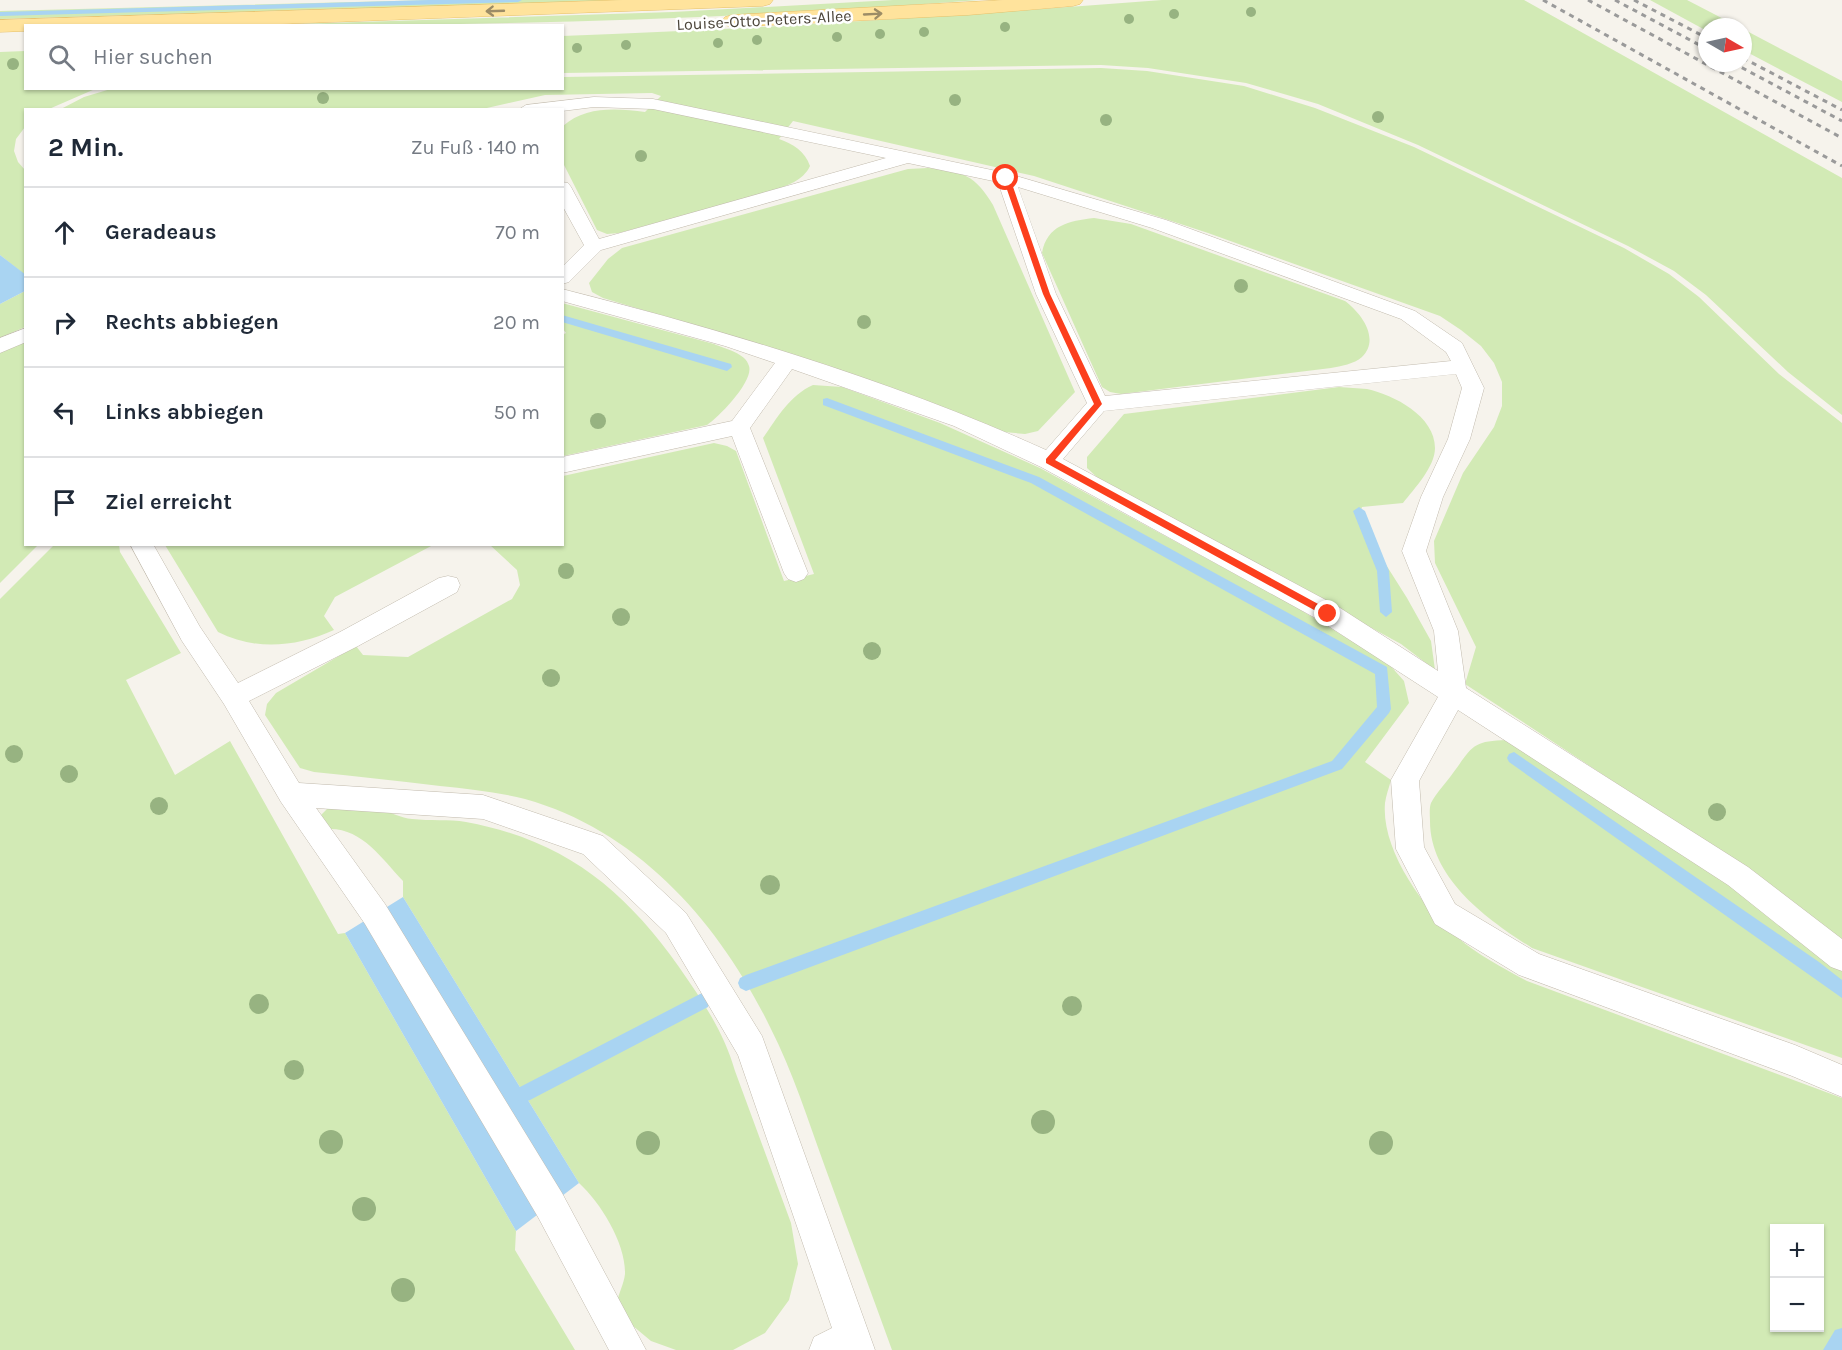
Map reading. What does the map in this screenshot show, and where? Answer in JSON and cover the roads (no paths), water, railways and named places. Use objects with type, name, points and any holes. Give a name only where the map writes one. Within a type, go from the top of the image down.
[{"type":"main road","name":"Louise-Otto-Peters-Allee","points":[[66,24],[764,0]]},
{"type":"main road","name":"Louise-Otto-Peters-Allee","points":[[717,22],[968,9],[1074,0]]},
{"type":"main road","name":"Louise-Otto-Peters-Allee","points":[[0,26],[24,25]]},
{"type":"main road","points":[[0,45],[24,44]]},
{"type":"lane","points":[[543,108],[594,102],[653,104],[1006,178],[1159,224],[1408,315],[1455,348],[1473,388],[1462,429],[1432,497],[1414,551],[1446,631],[1454,693],[1405,780],[1410,849],[1445,914],[1530,965],[1796,1061],[1842,1080]]},
{"type":"lane","points":[[564,276],[594,246],[907,157]]},
{"type":"lane","points":[[1006,178],[1046,294],[1098,404]]},
{"type":"lane","points":[[564,191],[594,246]]},
{"type":"lane","points":[[564,296],[732,341],[788,360],[962,421],[1049,461],[1328,614],[1738,876],[1842,957]]},
{"type":"lane","points":[[0,346],[24,335]]},
{"type":"lane","points":[[564,465],[739,427],[788,360]]},
{"type":"lane","points":[[1049,461],[1098,404],[1463,367]]},
{"type":"lane","points":[[739,427],[796,573]]},
{"type":"lane","points":[[142,546],[191,634],[291,794],[375,914],[550,1205],[628,1350]]},
{"type":"lane","points":[[233,698],[448,585]]},
{"type":"lane","points":[[291,794],[483,807],[593,845],[676,923],[751,1047],[845,1346]]},
{"type":"water","points":[[0,255],[24,273],[24,292],[0,304]]},
{"type":"water","points":[[403,897],[579,1183],[516,1231],[345,933]]},
{"type":"waterway","points":[[0,14],[518,0]]},
{"type":"waterway","points":[[564,319],[727,367]]},
{"type":"waterway","points":[[746,983],[1337,765],[1384,709],[1382,671],[1035,480],[827,402]]},
{"type":"waterway","points":[[1359,511],[1383,571],[1386,612]]},
{"type":"waterway","points":[[1514,758],[1813,967],[1842,990]]},
{"type":"waterway","points":[[524,1094],[702,1001]]},
{"type":"waterway","points":[[1833,1350],[1842,1337]]},
{"type":"railway","points":[[1543,0],[1842,166]]},
{"type":"railway","points":[[1588,0],[1842,138]]},
{"type":"railway","points":[[1615,0],[1698,44]]},
{"type":"railway","points":[[1634,0],[1698,33]]},
{"type":"railway","points":[[1752,63],[1842,110]]},
{"type":"railway","points":[[1750,72],[1842,121]]}]
